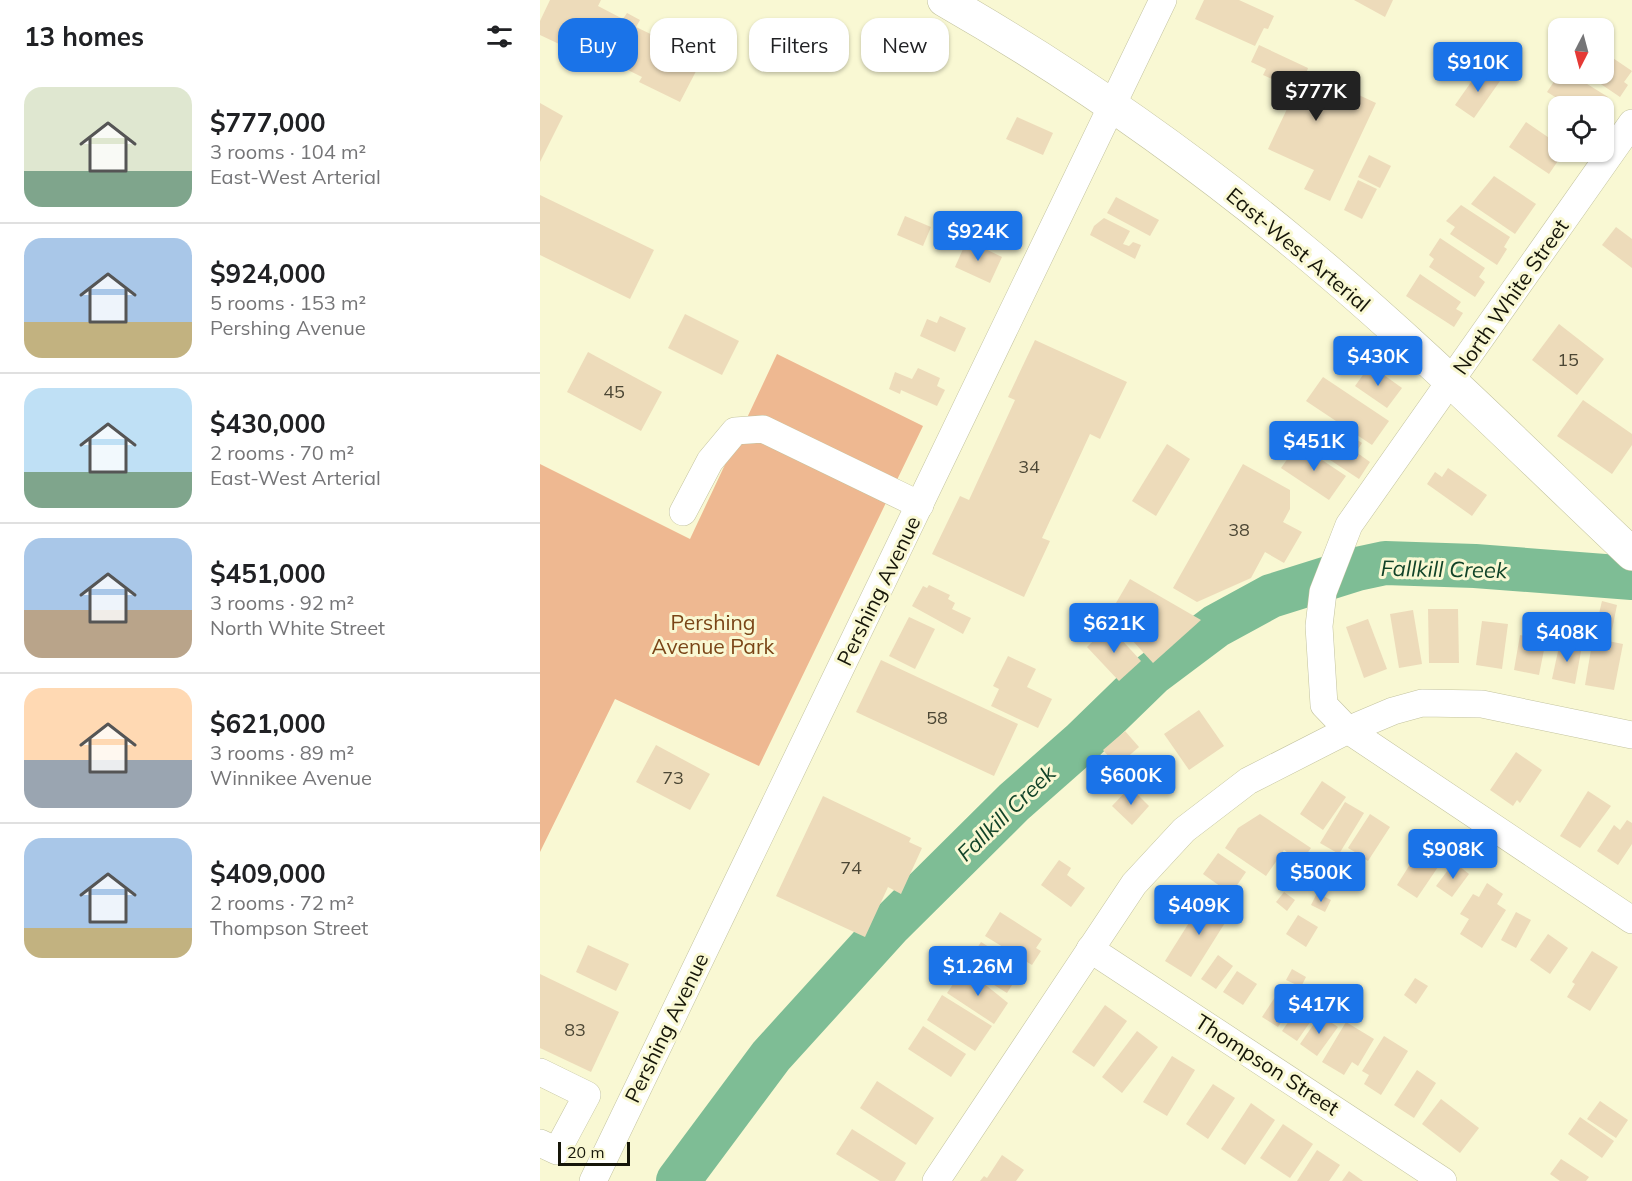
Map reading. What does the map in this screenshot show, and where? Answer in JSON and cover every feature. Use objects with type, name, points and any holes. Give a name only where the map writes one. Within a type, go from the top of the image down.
[{"type":"highway","name":"East-West Arterial","points":[[944,0],[1022,47],[1111,106],[1193,165],[1298,246],[1451,383],[1632,554]]},
{"type":"street","name":"Pershing Avenue","points":[[593,1181],[1162,0]]},
{"type":"street","name":"North White Street","points":[[1632,123],[1349,525],[1334,559],[1321,603],[1319,626],[1324,705],[1348,730],[1632,920]]},
{"type":"street","points":[[683,512],[710,461],[735,431],[763,429],[920,505]]},
{"type":"street","points":[[936,1181],[1134,884],[1184,830],[1248,781],[1348,730],[1393,711],[1422,704],[1460,702],[1632,735]]},
{"type":"street","name":"Thompson Street","points":[[1090,949],[1443,1181]]},
{"type":"street","points":[[540,1072],[626,1114]]},
{"type":"street","points":[[540,1143],[557,1151],[587,1095]]},
{"type":"green space","name":"Pershing Avenue Park","points":[[777,354],[923,426],[759,766],[615,699],[540,852],[540,464],[690,539]]},
{"type":"building","points":[[550,0],[601,0],[598,6],[621,18],[558,18],[558,43],[540,35],[540,21]]},
{"type":"building","points":[[1204,0],[1239,0],[1274,16],[1268,29],[1264,28],[1255,46],[1195,19]]},
{"type":"building","points":[[1354,0],[1393,0],[1385,17]]},
{"type":"building","points":[[627,13],[636,18],[624,18]]},
{"type":"building","points":[[638,28],[650,34],[650,72],[696,72],[680,102],[639,82],[642,77],[632,72],[638,72]]},
{"type":"building","points":[[1259,45],[1308,68],[1307,71],[1376,103],[1330,201],[1304,189],[1314,170],[1268,149],[1296,90],[1263,75],[1266,69],[1251,62]]},
{"type":"building","points":[[1614,59],[1632,71],[1624,82],[1628,85],[1620,97],[1601,84],[1614,84]]},
{"type":"building","points":[[1481,68],[1500,81],[1474,118],[1455,105]]},
{"type":"building","points":[[1552,84],[1587,84],[1606,96],[1554,96],[1547,92]]},
{"type":"building","points":[[540,103],[563,116],[540,162]]},
{"type":"building","points":[[1017,117],[1053,133],[1043,155],[1006,139]]},
{"type":"building","points":[[1526,122],[1548,137],[1548,162],[1557,162],[1549,174],[1509,147]]},
{"type":"building","points":[[1369,155],[1391,166],[1380,188],[1358,177]]},
{"type":"building","points":[[1494,176],[1536,204],[1515,234],[1471,204]]},
{"type":"building","points":[[1358,180],[1377,189],[1362,219],[1344,210]]},
{"type":"building","points":[[540,195],[654,250],[630,299],[540,255]]},
{"type":"building","points":[[1116,197],[1159,220],[1150,236],[1107,213]]},
{"type":"building","points":[[1461,205],[1510,237],[1504,247],[1507,249],[1497,265],[1450,234],[1455,227],[1446,221]]},
{"type":"building","points":[[905,216],[931,227],[923,246],[897,235]]},
{"type":"building","points":[[1104,218],[1130,231],[1123,244],[1129,246],[1133,242],[1141,245],[1135,259],[1090,235],[1094,226]]},
{"type":"building","points":[[1616,227],[1632,239],[1632,268],[1602,245]]},
{"type":"building","points":[[1440,238],[1485,268],[1479,277],[1485,282],[1475,297],[1429,267],[1434,259],[1429,255]]},
{"type":"building","points":[[967,240],[1002,257],[990,283],[955,267]]},
{"type":"building","points":[[1420,274],[1461,302],[1456,309],[1463,313],[1454,327],[1406,296]]},
{"type":"building","points":[[685,314],[739,341],[722,375],[668,348]]},
{"type":"building","points":[[940,316],[966,328],[955,352],[920,336],[927,319],[937,323]]},
{"type":"building","points":[[1559,324],[1604,359],[1577,395],[1532,360]]},
{"type":"building","points":[[1035,340],[1127,382],[1100,439],[1090,434],[1042,538],[1050,541],[1024,597],[932,554],[960,496],[969,500],[1015,400],[1008,397]]},
{"type":"building","points":[[588,352],[662,392],[641,431],[567,392]]},
{"type":"building","points":[[1370,365],[1402,388],[1387,408],[1355,386]]},
{"type":"building","points":[[918,368],[940,378],[937,386],[945,390],[937,406],[901,390],[900,394],[889,389],[895,372],[912,379]]},
{"type":"building","points":[[1323,377],[1389,421],[1372,445],[1306,401]]},
{"type":"building","points":[[1583,400],[1632,434],[1632,445],[1612,474],[1557,436]]},
{"type":"building","points":[[1319,425],[1332,434],[1337,427],[1362,443],[1356,452],[1370,462],[1359,479],[1321,454],[1323,450],[1309,441]]},
{"type":"building","points":[[1167,444],[1190,459],[1156,516],[1132,501]]},
{"type":"building","points":[[1298,444],[1346,476],[1329,500],[1281,468]]},
{"type":"building","points":[[1243,464],[1290,490],[1290,509],[1283,522],[1302,532],[1284,563],[1265,552],[1251,578],[1197,602],[1173,588]]},
{"type":"building","points":[[1448,468],[1487,495],[1472,516],[1427,484],[1435,472],[1442,477]]},
{"type":"building","points":[[1130,579],[1201,620],[1153,663],[1109,615]]},
{"type":"building","points":[[929,585],[950,595],[948,599],[955,603],[952,609],[971,618],[963,634],[912,606],[923,586],[927,588]]},
{"type":"building","points":[[1602,601],[1617,605],[1612,630],[1596,626]]},
{"type":"building","points":[[1428,609],[1458,609],[1459,663],[1429,663]]},
{"type":"building","points":[[1413,610],[1422,664],[1399,668],[1390,614]]},
{"type":"building","points":[[909,617],[935,629],[915,669],[889,656]]},
{"type":"building","points":[[1368,619],[1387,669],[1364,678],[1346,627]]},
{"type":"building","points":[[1482,621],[1508,624],[1502,669],[1476,665]]},
{"type":"building","points":[[1109,626],[1141,661],[1119,681],[1087,647]]},
{"type":"building","points":[[1520,635],[1546,640],[1539,675],[1514,670]]},
{"type":"building","points":[[1593,638],[1623,644],[1614,690],[1585,685]]},
{"type":"building","points":[[1560,642],[1582,646],[1575,684],[1552,679]]},
{"type":"building","points":[[1008,656],[1036,669],[1027,687],[1052,699],[1038,728],[991,706],[999,689],[993,686]]},
{"type":"building","points":[[881,660],[1018,724],[994,776],[856,712]]},
{"type":"building","points":[[1199,710],[1224,746],[1189,770],[1164,734]]},
{"type":"building","points":[[1125,731],[1139,747],[1117,766],[1103,750]]},
{"type":"building","points":[[656,745],[710,774],[690,810],[636,782]]},
{"type":"building","points":[[1516,752],[1542,770],[1520,803],[1517,800],[1513,806],[1490,790]]},
{"type":"building","points":[[1322,781],[1346,797],[1323,830],[1300,814]]},
{"type":"building","points":[[1130,787],[1149,806],[1132,825],[1112,806]]},
{"type":"building","points":[[1588,791],[1611,806],[1580,848],[1560,836]]},
{"type":"building","points":[[823,796],[911,838],[909,842],[922,848],[901,894],[888,887],[865,937],[776,896]]},
{"type":"building","points":[[1345,802],[1364,813],[1339,854],[1320,843]]},
{"type":"building","points":[[1260,814],[1311,848],[1301,862],[1284,850],[1266,876],[1225,848],[1238,828]]},
{"type":"building","points":[[1370,814],[1390,827],[1368,861],[1363,858],[1361,862],[1357,859],[1360,855],[1348,848]]},
{"type":"building","points":[[1627,820],[1632,823],[1632,844],[1618,865],[1597,851],[1614,825],[1620,830]]},
{"type":"building","points":[[1419,850],[1440,864],[1417,898],[1397,885]]},
{"type":"building","points":[[1218,853],[1246,872],[1231,894],[1203,874]]},
{"type":"building","points":[[1059,860],[1071,868],[1067,875],[1085,888],[1071,907],[1041,885]]},
{"type":"building","points":[[1454,862],[1469,874],[1452,897],[1436,886]]},
{"type":"building","points":[[1487,883],[1503,894],[1497,904],[1506,910],[1482,948],[1460,934],[1469,919],[1460,914],[1473,894],[1479,897]]},
{"type":"building","points":[[1284,892],[1295,900],[1287,911],[1276,902]]},
{"type":"building","points":[[1317,893],[1331,900],[1325,912],[1311,905]]},
{"type":"building","points":[[1207,894],[1233,910],[1191,977],[1165,961]]},
{"type":"building","points":[[1000,912],[1042,939],[1036,948],[1041,951],[1032,965],[985,936]]},
{"type":"building","points":[[1516,912],[1531,920],[1516,948],[1501,940]]},
{"type":"building","points":[[1298,915],[1318,927],[1306,947],[1286,934]]},
{"type":"building","points":[[1548,934],[1568,948],[1550,974],[1530,960]]},
{"type":"building","points":[[981,942],[1023,968],[1007,993],[965,967]]},
{"type":"building","points":[[588,945],[629,964],[616,991],[576,972]]},
{"type":"building","points":[[1592,951],[1618,967],[1590,1011],[1567,997],[1575,984],[1572,982]]},
{"type":"building","points":[[1218,955],[1233,966],[1216,989],[1201,979]]},
{"type":"building","points":[[1292,969],[1306,977],[1301,987],[1286,980]]},
{"type":"building","points":[[962,971],[982,982],[1008,1003],[994,1024],[947,993]]},
{"type":"building","points":[[1237,971],[1257,984],[1243,1005],[1223,992]]},
{"type":"building","points":[[540,974],[619,1012],[591,1072],[540,1048]]},
{"type":"building","points":[[1415,978],[1428,986],[1416,1004],[1404,995]]},
{"type":"building","points":[[1281,988],[1297,998],[1278,1027],[1262,1017]]},
{"type":"building","points":[[942,995],[992,1026],[975,1051],[927,1020]]},
{"type":"building","points":[[1105,1005],[1127,1021],[1094,1067],[1072,1052]]},
{"type":"building","points":[[1298,1008],[1313,1018],[1297,1041],[1282,1031]]},
{"type":"building","points":[[1320,1015],[1338,1027],[1317,1056],[1300,1044]]},
{"type":"building","points":[[1346,1022],[1374,1039],[1358,1066],[1352,1062],[1344,1075],[1322,1062]]},
{"type":"building","points":[[923,1026],[966,1054],[951,1077],[908,1049]]},
{"type":"building","points":[[1137,1031],[1158,1047],[1122,1093],[1102,1077]]},
{"type":"building","points":[[1384,1036],[1408,1051],[1381,1095],[1364,1084],[1369,1075],[1362,1071]]},
{"type":"building","points":[[1172,1056],[1195,1070],[1167,1116],[1143,1102]]},
{"type":"building","points":[[1417,1070],[1436,1083],[1414,1118],[1394,1105]]},
{"type":"building","points":[[877,1081],[934,1118],[916,1145],[860,1108]]},
{"type":"building","points":[[1213,1084],[1235,1098],[1208,1139],[1186,1124]]},
{"type":"building","points":[[1441,1099],[1479,1128],[1460,1153],[1422,1124]]},
{"type":"building","points":[[1600,1101],[1628,1120],[1616,1138],[1587,1119]]},
{"type":"building","points":[[1251,1103],[1275,1120],[1245,1165],[1221,1149]]},
{"type":"building","points":[[1580,1117],[1614,1141],[1602,1158],[1568,1134]]},
{"type":"building","points":[[1283,1124],[1313,1144],[1290,1178],[1260,1158]]},
{"type":"building","points":[[852,1129],[906,1163],[895,1181],[880,1181],[836,1154]]},
{"type":"building","points":[[1317,1150],[1340,1165],[1329,1181],[1297,1181]]},
{"type":"building","points":[[1002,1155],[1024,1170],[1016,1181],[980,1181],[984,1176],[987,1178]]},
{"type":"building","points":[[1561,1159],[1589,1177],[1586,1181],[1560,1181],[1550,1174]]},
{"type":"building","points":[[1349,1171],[1363,1181],[1342,1181]]},
{"type":"waterway","name":"Fallkill Creek","points":[[678,1181],[771,1056],[889,926],[1014,802],[1082,742],[1152,674],[1216,626],[1271,596],[1357,569],[1385,563],[1475,566],[1632,578]]}]
